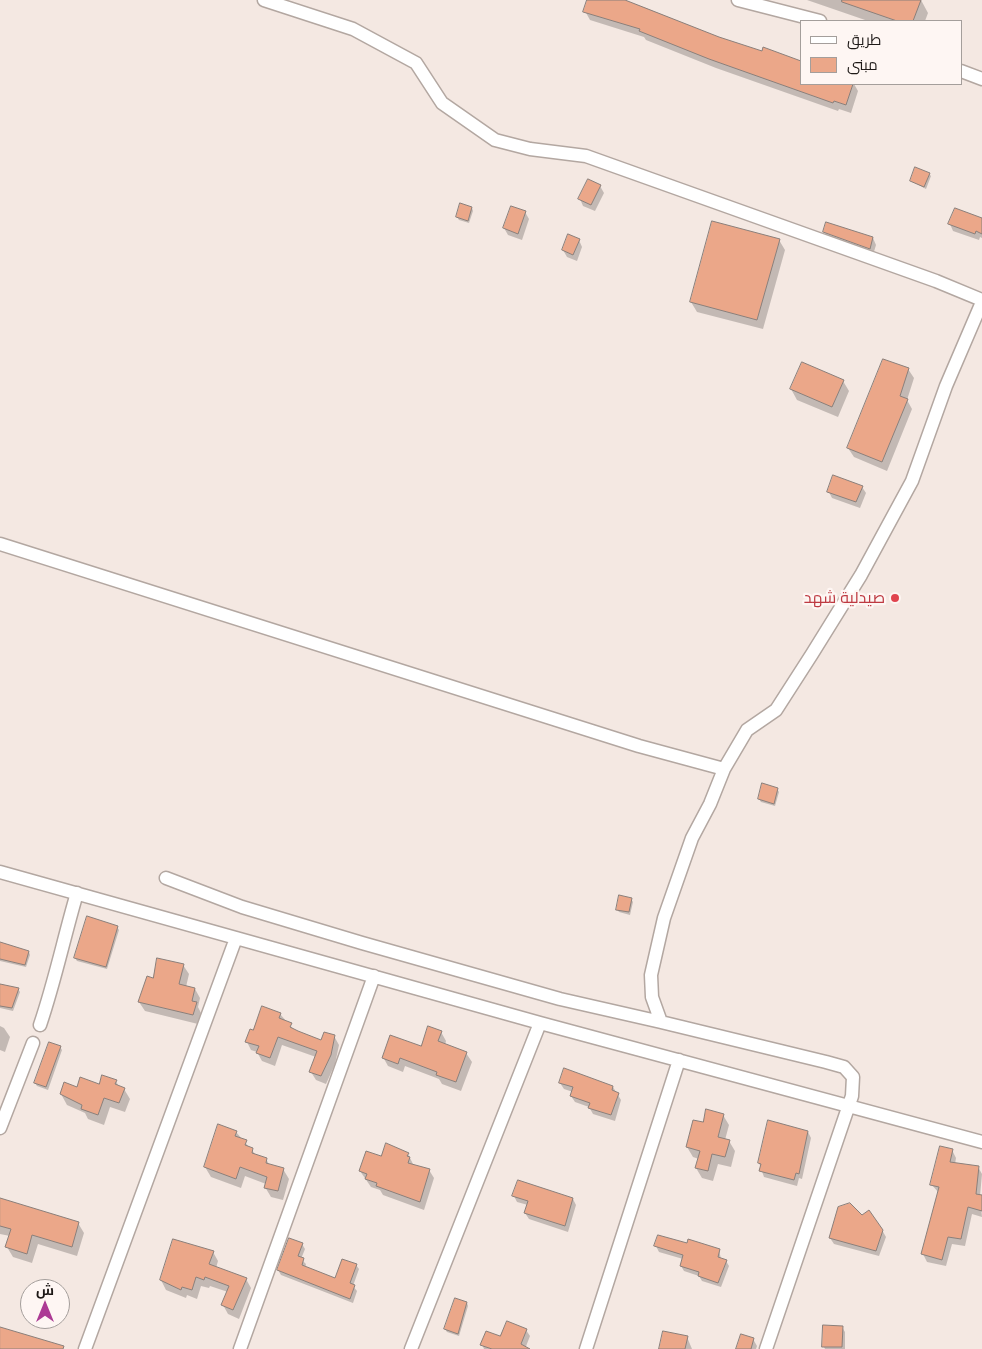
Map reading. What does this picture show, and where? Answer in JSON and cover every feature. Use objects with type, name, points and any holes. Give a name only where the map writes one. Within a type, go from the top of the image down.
[{"type":"street","points":[[264,0],[353,29],[416,63],[442,103],[495,140],[530,149],[586,156],[936,281],[982,301],[946,386],[912,481],[861,575],[776,710],[747,730],[724,769],[710,804],[692,838],[664,918],[651,975],[652,997],[661,1022]]},
{"type":"street","points":[[738,0],[816,20]]},
{"type":"street","points":[[962,70],[982,79]]},
{"type":"street","points":[[0,544],[639,746],[724,769]]},
{"type":"street","points":[[0,872],[540,1023],[982,1142]]},
{"type":"street","points":[[166,878],[242,908],[560,1000],[661,1022],[844,1067],[853,1077],[852,1096],[766,1349]]},
{"type":"street","points":[[40,1025],[57,972],[61,945],[77,893]]},
{"type":"street","points":[[85,1349],[236,938]]},
{"type":"street","points":[[240,1349],[374,976]]},
{"type":"street","points":[[411,1349],[540,1023]]},
{"type":"street","points":[[0,1128],[33,1043]]},
{"type":"street","points":[[586,1349],[679,1060]]},
{"type":"building","points":[[587,0],[625,0],[719,37],[762,51],[763,47],[800,61],[800,85],[853,85],[846,105],[834,101],[833,103],[709,59],[639,31],[640,29],[583,12]]},
{"type":"building","points":[[842,0],[921,0],[913,20],[894,20],[842,2]]},
{"type":"building","points":[[915,167],[930,173],[924,187],[910,181]]},
{"type":"building","points":[[588,179],[601,185],[591,205],[578,199]]},
{"type":"building","points":[[460,203],[472,207],[468,221],[456,217]]},
{"type":"building","points":[[511,206],[526,211],[518,234],[503,228]]},
{"type":"building","points":[[955,208],[982,218],[982,234],[976,231],[975,234],[948,224]]},
{"type":"building","points":[[712,221],[780,239],[757,320],[690,302]]},
{"type":"building","points":[[826,222],[873,237],[870,249],[823,232]]},
{"type":"building","points":[[568,234],[580,239],[573,255],[562,250]]},
{"type":"building","points":[[883,359],[909,368],[900,396],[908,399],[882,462],[847,448]]},
{"type":"building","points":[[802,362],[844,380],[832,407],[790,389]]},
{"type":"building","points":[[833,475],[863,486],[856,502],[827,492]]},
{"type":"building","points":[[762,783],[778,788],[774,804],[758,799]]},
{"type":"building","points":[[619,895],[632,898],[629,912],[616,910]]},
{"type":"building","points":[[87,916],[118,926],[106,967],[74,958]]},
{"type":"building","points":[[0,942],[29,951],[25,965],[0,959]]},
{"type":"building","points":[[157,958],[184,964],[179,984],[195,988],[192,1001],[197,1002],[193,1015],[138,1002],[147,976],[153,978]]},
{"type":"building","points":[[0,984],[19,988],[12,1008],[0,1006]]},
{"type":"building","points":[[262,1006],[281,1013],[279,1018],[292,1023],[290,1027],[298,1031],[321,1040],[324,1032],[335,1035],[331,1055],[321,1076],[309,1072],[317,1051],[278,1037],[270,1058],[256,1053],[259,1046],[245,1042],[250,1029],[253,1030]]},
{"type":"building","points":[[428,1026],[442,1031],[438,1041],[467,1052],[456,1082],[436,1075],[437,1072],[400,1058],[398,1064],[382,1058],[390,1035],[421,1046]]},
{"type":"building","points":[[49,1042],[61,1046],[46,1087],[34,1083]]},
{"type":"building","points":[[564,1068],[613,1086],[612,1090],[619,1093],[611,1115],[588,1108],[590,1103],[570,1096],[573,1087],[559,1083]]},
{"type":"building","points":[[102,1075],[117,1080],[115,1084],[125,1088],[119,1103],[104,1098],[98,1115],[81,1109],[82,1105],[60,1094],[64,1082],[77,1087],[80,1077],[99,1084]]},
{"type":"building","points":[[706,1109],[724,1114],[718,1137],[730,1140],[725,1157],[712,1154],[708,1171],[695,1168],[700,1151],[686,1147],[693,1120],[703,1122]]},
{"type":"building","points":[[768,1120],[808,1131],[799,1174],[796,1173],[794,1180],[759,1171],[761,1164],[758,1163]]},
{"type":"building","points":[[218,1124],[237,1131],[235,1136],[247,1140],[245,1145],[253,1148],[252,1153],[267,1158],[266,1163],[284,1168],[278,1191],[264,1188],[267,1177],[240,1167],[236,1179],[204,1167]]},
{"type":"building","points":[[386,1143],[409,1153],[407,1156],[410,1157],[408,1163],[430,1169],[420,1202],[376,1186],[377,1183],[365,1179],[367,1174],[359,1171],[366,1151],[381,1156]]},
{"type":"building","points":[[940,1146],[953,1149],[950,1162],[979,1166],[976,1194],[982,1195],[982,1211],[968,1207],[961,1239],[948,1237],[942,1260],[921,1254],[939,1187],[930,1185]]},
{"type":"building","points":[[518,1180],[573,1198],[565,1226],[524,1213],[528,1201],[512,1196]]},
{"type":"building","points":[[0,1198],[79,1222],[72,1247],[32,1235],[27,1254],[5,1247],[11,1229],[0,1226]]},
{"type":"building","points":[[850,1203],[862,1215],[869,1210],[883,1230],[876,1251],[829,1238],[838,1207]]},
{"type":"building","points":[[658,1235],[687,1243],[688,1239],[720,1249],[718,1257],[727,1260],[718,1283],[698,1276],[699,1272],[680,1266],[683,1255],[654,1246]]},
{"type":"building","points":[[289,1238],[303,1243],[298,1256],[304,1258],[302,1265],[335,1278],[342,1259],[357,1264],[350,1283],[355,1285],[350,1299],[277,1270]]},
{"type":"building","points":[[173,1239],[214,1251],[209,1264],[247,1278],[233,1310],[221,1305],[229,1286],[205,1277],[204,1280],[196,1277],[192,1290],[182,1287],[181,1290],[160,1280]]},
{"type":"building","points":[[455,1298],[467,1302],[458,1334],[444,1329]]},
{"type":"building","points":[[507,1321],[527,1329],[521,1344],[530,1349],[492,1349],[480,1345],[486,1331],[500,1336]]},
{"type":"building","points":[[823,1325],[843,1326],[842,1347],[822,1347]]},
{"type":"building","points":[[0,1327],[64,1346],[63,1349],[0,1349]]},
{"type":"building","points":[[663,1331],[688,1336],[685,1349],[659,1349]]},
{"type":"building","points":[[741,1334],[754,1338],[751,1349],[736,1349]]},
{"type":"place","name":"صيدلية شهد","points":[[895,598]]}]
